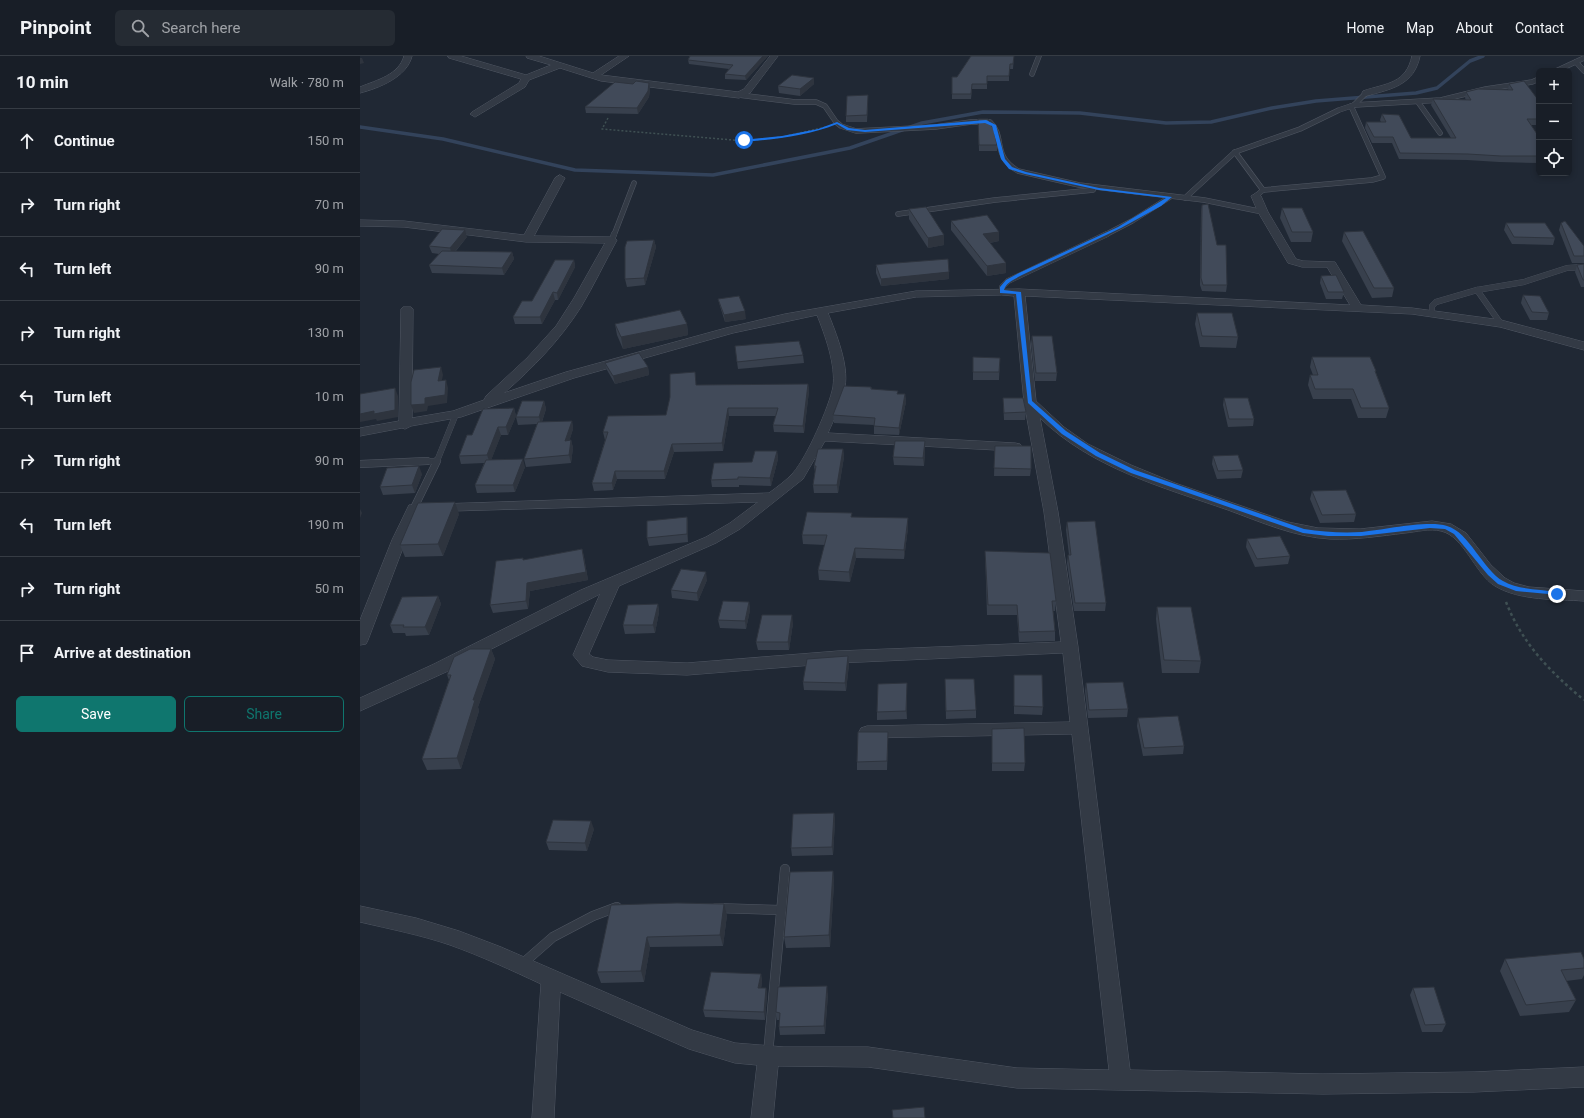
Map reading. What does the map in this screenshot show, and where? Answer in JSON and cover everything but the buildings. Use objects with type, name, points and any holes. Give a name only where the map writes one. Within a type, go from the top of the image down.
[{"type":"street","points":[[360,90],[394,76],[406,64],[408,56]]},
{"type":"street","points":[[452,56],[526,78],[560,65]]},
{"type":"street","points":[[530,56],[594,76],[620,81],[739,95],[747,91],[774,56]]},
{"type":"street","points":[[594,76],[625,56]]},
{"type":"street","points":[[1366,93],[1403,80],[1413,71],[1416,56]]},
{"type":"street","points":[[475,114],[522,85],[526,78]]},
{"type":"street","points":[[528,238],[560,178]]},
{"type":"street","points":[[1259,193],[1263,212],[1292,261],[1302,264],[1331,264],[1358,309]]},
{"type":"street","points":[[360,223],[388,222],[475,233],[557,240],[612,240],[568,317],[546,345],[512,380],[484,405]]},
{"type":"street","points":[[360,432],[456,414],[570,375],[730,330],[785,317],[916,294],[943,292],[1019,292],[1432,313],[1501,324],[1584,346]]},
{"type":"street","points":[[1019,292],[1030,402],[1051,512],[1070,647],[1121,1080]]},
{"type":"street","points":[[405,424],[406,309]]},
{"type":"street","points":[[360,705],[440,668],[586,594],[712,540],[725,533],[798,476],[820,437],[839,386],[838,367],[832,338],[821,311]]},
{"type":"street","points":[[1030,402],[1064,432],[1098,454],[1133,472],[1303,531],[1328,534],[1361,534],[1430,526],[1446,527],[1456,533],[1490,573],[1500,582],[1516,588],[1536,592],[1584,596]]},
{"type":"street","points":[[820,437],[1039,448]]},
{"type":"street","points":[[360,640],[399,540],[414,508],[773,497]]},
{"type":"street","points":[[613,582],[582,650],[582,655],[588,662],[608,666],[687,669],[838,657],[1070,647]]},
{"type":"street","points":[[858,733],[1079,728]]},
{"type":"street","points":[[360,914],[416,926],[452,937],[689,1039],[735,1053],[784,1057],[868,1057],[1017,1078],[1323,1084],[1474,1082],[1584,1077]]},
{"type":"street","points":[[543,1118],[550,979]]},
{"type":"street","points":[[762,1118],[768,1056]]},
{"type":"lane","points":[[1032,74],[1039,56]]},
{"type":"lane","points":[[1563,68],[1584,58]]},
{"type":"lane","points":[[1576,62],[1584,71]]},
{"type":"lane","points":[[1185,198],[1235,152],[1300,130],[1338,110],[1353,105],[1440,100],[1486,89],[1536,80]]},
{"type":"lane","points":[[1353,105],[1366,93]]},
{"type":"lane","points":[[739,95],[795,102],[816,102],[825,106],[837,123],[848,129],[865,131],[909,127],[935,127],[971,122],[990,122],[995,127],[1003,159],[1011,168],[1025,173],[1099,189],[1185,198],[1263,212]]},
{"type":"lane","points":[[1418,102],[1440,133]]},
{"type":"lane","points":[[1235,152],[1259,193],[1372,180],[1383,177],[1353,105]]},
{"type":"lane","points":[[612,240],[634,183]]},
{"type":"lane","points":[[898,214],[995,200],[1099,189]]},
{"type":"lane","points":[[1002,292],[1002,287],[1008,281],[1120,228],[1170,197]]},
{"type":"lane","points":[[1432,313],[1432,306],[1436,302],[1477,290],[1524,282],[1567,268],[1584,267]]},
{"type":"lane","points":[[1477,290],[1501,324]]},
{"type":"lane","points":[[414,508],[437,461],[456,414]]},
{"type":"lane","points":[[360,464],[437,461]]},
{"type":"lane","points":[[768,1056],[785,869]]},
{"type":"lane","points":[[520,965],[553,937],[593,916],[620,906],[627,906]]},
{"type":"lane","points":[[704,908],[782,910]]},
{"type":"path","points":[[608,118],[602,129],[744,140],[782,137],[819,130],[837,123]]},
{"type":"path","points":[[1500,582],[1511,616],[1520,634],[1538,658],[1562,682],[1584,700]]},
{"type":"waterway","points":[[360,127],[443,139],[575,170],[713,175],[850,148],[922,123],[983,112],[1080,113],[1166,123],[1211,122],[1272,108],[1316,101],[1416,93],[1437,88],[1470,61],[1483,56]]},
{"type":"route","points":[[744,140],[782,137],[819,130],[837,123],[848,129],[865,131],[935,127],[964,122],[986,121],[994,125],[1003,159],[1006,165],[1011,168],[1025,173],[1099,189],[1170,197],[1120,228],[1020,274],[1008,281],[1002,287],[1002,292],[1019,292],[1030,402],[1064,432],[1098,454],[1133,472],[1303,531],[1328,534],[1361,534],[1430,526],[1446,527],[1456,533],[1490,573],[1500,582],[1516,588],[1557,594]]}]
